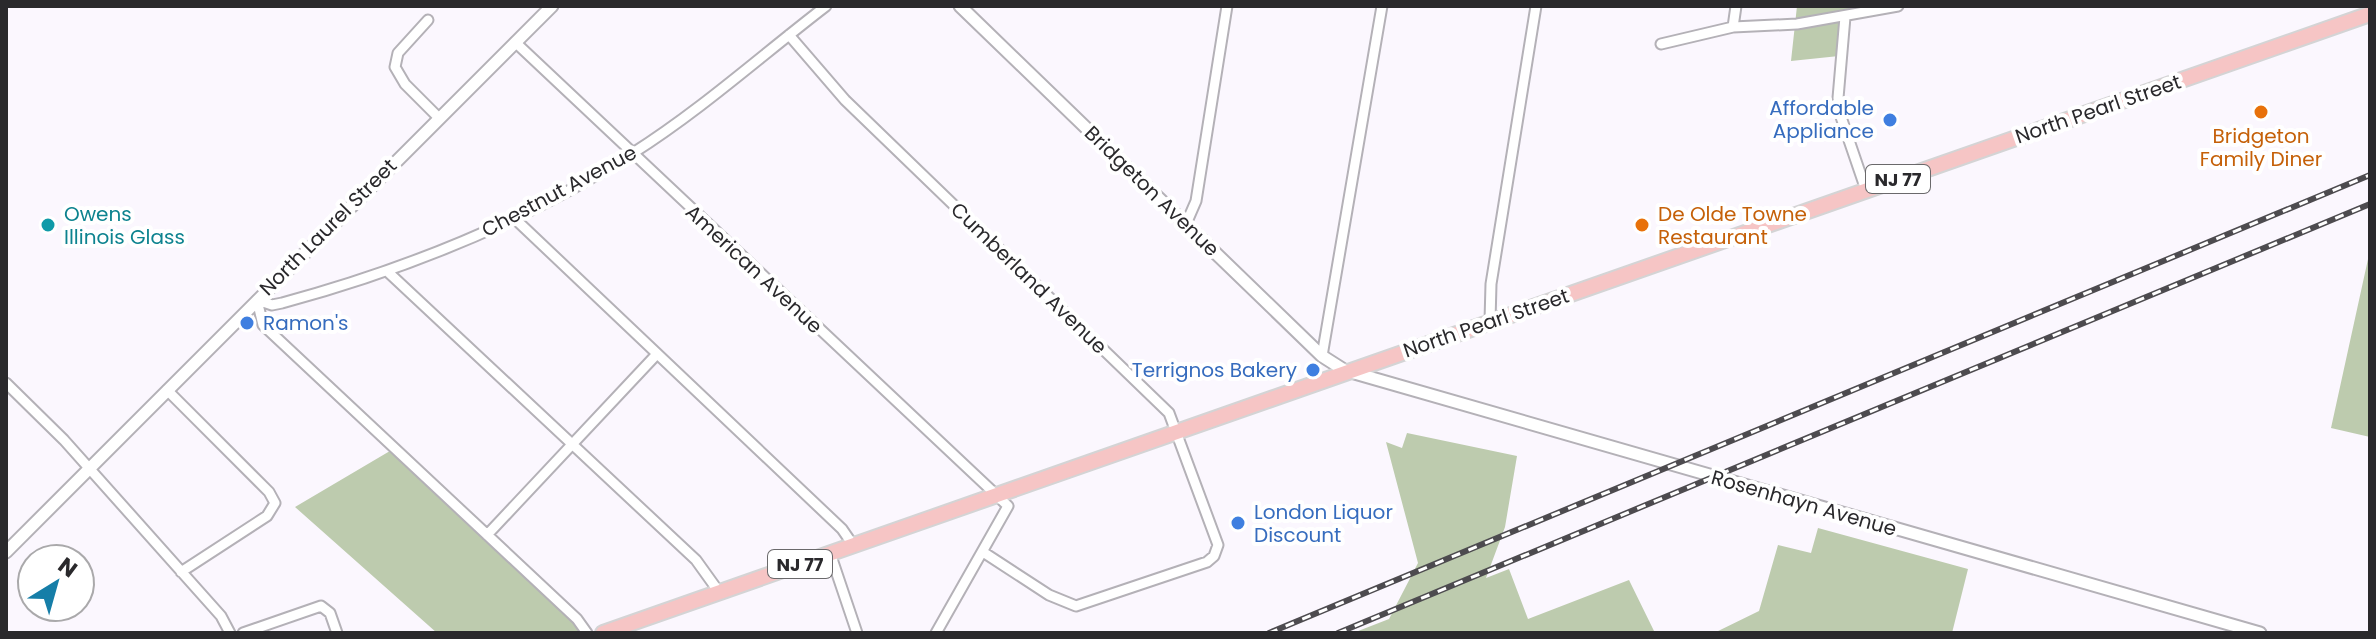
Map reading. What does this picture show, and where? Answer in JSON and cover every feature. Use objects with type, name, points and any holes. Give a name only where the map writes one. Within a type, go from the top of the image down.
[{"type":"main road","name":"North Pearl Street","points":[[603,633],[2370,14]]},
{"type":"street","name":"North Laurel Street","points":[[6,552],[552,6]]},
{"type":"street","name":"Chestnut Avenue","points":[[257,300],[272,305],[282,303],[388,272],[513,217],[632,154],[679,122],[826,6]]},
{"type":"street","name":"Bridgeton Avenue","points":[[960,6],[1322,356],[1348,371]]},
{"type":"street","points":[[1186,224],[1196,201],[1227,6]]},
{"type":"street","points":[[1322,356],[1382,6]]},
{"type":"street","points":[[1490,321],[1491,284],[1536,6]]},
{"type":"street","points":[[1733,27],[1736,6]]},
{"type":"street","points":[[1661,44],[1733,27],[1797,24],[1898,6]]},
{"type":"street","points":[[1845,17],[1838,98],[1841,117],[1866,190]]},
{"type":"street","points":[[428,20],[398,53],[395,67],[405,84],[438,117]]},
{"type":"street","name":"Cumberland Avenue","points":[[789,35],[845,100],[1169,413],[1216,536],[1217,551],[1207,562],[1076,606],[1049,595],[983,552]]},
{"type":"street","name":"American Avenue","points":[[515,42],[996,493]]},
{"type":"street","points":[[513,217],[842,529],[853,545]]},
{"type":"street","points":[[388,272],[696,560],[719,592]]},
{"type":"street","points":[[257,300],[263,325],[587,633]]},
{"type":"street","points":[[487,535],[657,354]]},
{"type":"street","name":"Rosenhayn Avenue","points":[[1348,371],[2260,633]]},
{"type":"street","points":[[6,383],[89,468],[221,616],[230,633]]},
{"type":"street","points":[[167,390],[269,492],[275,503],[267,516],[181,572]]},
{"type":"street","points":[[936,633],[1008,506],[996,493]]},
{"type":"street","points":[[830,553],[857,633]]},
{"type":"street","points":[[243,633],[321,606],[327,609],[337,633]]},
{"type":"green space","points":[[1797,6],[1850,6],[1839,56],[1791,61]]},
{"type":"green space","points":[[2370,250],[2370,437],[2331,428]]},
{"type":"green space","points":[[1407,433],[1517,456],[1505,527],[1486,578],[1509,569],[1528,619],[1629,580],[1655,633],[1353,633],[1389,619],[1418,563],[1386,442],[1402,448]]},
{"type":"green space","points":[[395,448],[587,633],[437,633],[295,507]]},
{"type":"green space","points":[[1818,528],[1968,569],[1952,633],[1714,633],[1759,611],[1778,545],[1811,553]]},
{"type":"railway","points":[[1269,633],[2370,175]]},
{"type":"railway","points":[[1338,633],[2370,204]]},
{"type":"place","name":"Bridgeton Family Diner","points":[[2261,112]]},
{"type":"place","name":"Affordable Appliance","points":[[1890,120]]},
{"type":"place","name":"Owens Illinois Glass","points":[[48,225]]},
{"type":"place","name":"De Olde Towne Restaurant","points":[[1642,225]]},
{"type":"place","name":"Ramon's","points":[[247,323]]},
{"type":"place","name":"Terrignos Bakery","points":[[1313,370]]},
{"type":"place","name":"London Liquor Discount","points":[[1238,523]]}]
